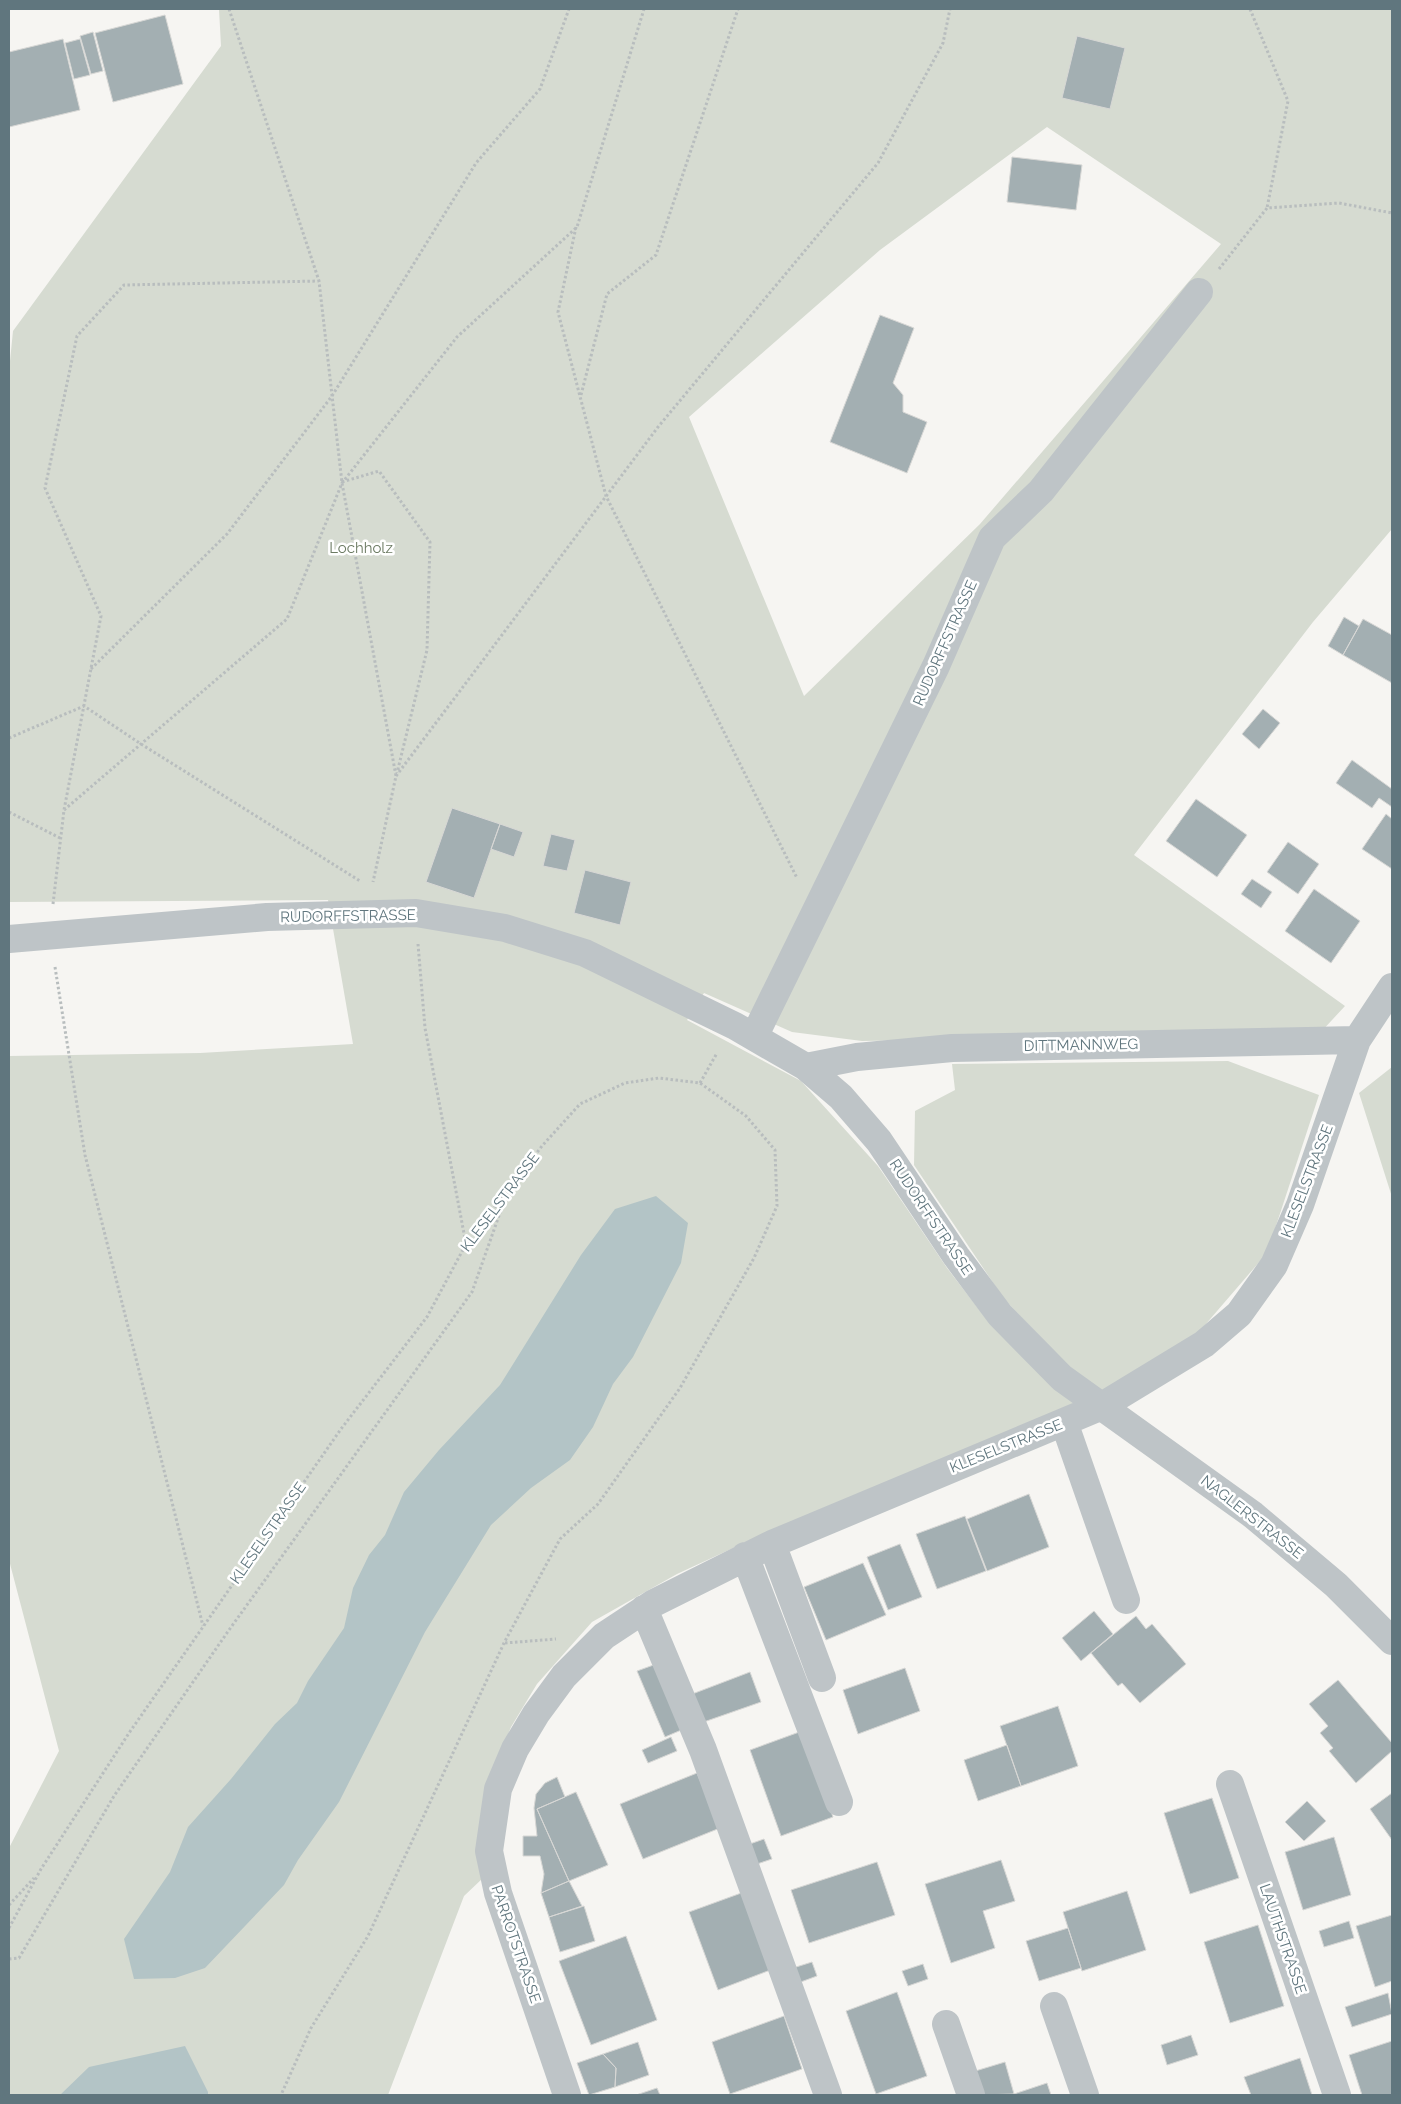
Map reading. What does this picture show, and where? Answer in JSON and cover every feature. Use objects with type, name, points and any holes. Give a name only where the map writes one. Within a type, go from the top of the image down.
[{"type":"street","name":"RUDORFFSTRASSE","points":[[754,1037],[936,666],[992,538],[1041,491],[1199,292]]},
{"type":"street","name":"RUDORFFSTRASSE","points":[[9,939],[267,917],[416,913],[504,928],[585,953],[754,1037],[806,1066],[841,1098],[879,1140],[956,1256],[1000,1316],[1062,1378],[1102,1406]]},
{"type":"street","name":"KLESELSTRASSE","points":[[498,1789],[515,1749],[536,1714],[564,1676],[604,1636],[644,1609],[745,1556],[772,1544],[1102,1406],[1204,1344],[1239,1314],[1274,1265],[1300,1205],[1357,1040],[1392,986]]},
{"type":"street","name":"DITTMANNWEG","points":[[806,1066],[857,1057],[952,1048],[1357,1040]]},
{"type":"street","name":"NAGLERSTRASSE","points":[[1102,1406],[1254,1515],[1336,1585],[1392,1641]]},
{"type":"street","points":[[1064,1422],[1126,1600]]},
{"type":"street","points":[[772,1544],[822,1678]]},
{"type":"street","points":[[745,1556],[839,1802]]},
{"type":"street","points":[[644,1609],[703,1750],[828,2095]]},
{"type":"street","name":"LAUTHSTRASSE","points":[[1230,1784],[1337,2095]]},
{"type":"street","name":"PARROTSTRASSE","points":[[498,1789],[489,1851],[492,1873],[567,2095]]},
{"type":"street","points":[[1054,2006],[1085,2095]]},
{"type":"street","points":[[946,2024],[971,2095]]},
{"type":"path","points":[[228,9],[318,281],[342,483],[396,776]]},
{"type":"path","points":[[91,669],[227,534],[332,396],[476,163],[540,88],[569,9]]},
{"type":"path","points":[[644,9],[577,227],[558,312],[606,496],[814,913]]},
{"type":"path","points":[[580,396],[607,294],[656,255],[738,9]]},
{"type":"path","points":[[396,776],[658,427],[878,163],[943,43],[950,9]]},
{"type":"path","points":[[1199,292],[1266,208],[1288,101],[1250,9]]},
{"type":"path","points":[[1266,208],[1339,203],[1392,213]]},
{"type":"path","points":[[64,810],[287,618],[342,483],[457,338],[577,227]]},
{"type":"path","points":[[204,1627],[85,1155],[50,936],[64,810],[102,616],[45,488],[76,336],[124,285],[318,281]]},
{"type":"path","points":[[342,483],[379,470],[430,542],[427,650],[371,888],[371,915]]},
{"type":"path","points":[[84,706],[141,744],[371,888]]},
{"type":"path","points":[[9,738],[84,706]]},
{"type":"path","points":[[9,812],[60,838]]},
{"type":"path","points":[[416,913],[425,1028],[466,1244]]},
{"type":"path","name":"KLESELSTRASSE","points":[[38,1874],[129,1733],[341,1429],[427,1317],[466,1244],[542,1146],[580,1104],[625,1083],[659,1078],[700,1083],[746,1116],[775,1150],[777,1206],[754,1258],[680,1388],[598,1504],[560,1539],[504,1643],[368,1936],[311,2028],[281,2095]]},
{"type":"path","points":[[9,1959],[19,1958],[114,1796],[229,1630],[472,1292],[508,1190]]},
{"type":"path","points":[[9,1905],[38,1874]]},
{"type":"path","points":[[9,1928],[38,1874]]},
{"type":"green space","name":"Lochholz","points":[[219,9],[1392,9],[1392,529],[1313,622],[1134,855],[1345,1006],[1320,1033],[862,1041],[792,1032],[704,993],[687,1020],[801,1081],[878,1166],[947,1268],[991,1325],[1081,1403],[757,1537],[677,1574],[592,1622],[537,1684],[511,1727],[491,1775],[483,1878],[464,1896],[388,2095],[9,2095],[9,1848],[59,1751],[9,1560],[9,1056],[200,1053],[353,1044],[328,900],[9,902],[9,371],[13,331],[221,46]],"holes":[[[1047,127],[1221,244],[980,524],[804,696],[689,417],[880,250]]]},
{"type":"green space","points":[[1228,1061],[1319,1095],[1267,1253],[1199,1332],[1106,1395],[1071,1369],[1004,1299],[914,1165],[915,1111],[955,1090],[952,1064]]},
{"type":"green space","points":[[1392,1067],[1392,1197],[1359,1093]]},
{"type":"shaded area","points":[[656,1196],[688,1223],[681,1263],[633,1357],[613,1384],[593,1427],[570,1460],[531,1488],[491,1525],[425,1632],[339,1802],[298,1860],[284,1885],[205,1968],[175,1978],[134,1979],[124,1939],[170,1872],[188,1827],[231,1779],[275,1724],[297,1703],[308,1681],[344,1628],[353,1588],[369,1555],[385,1535],[404,1492],[439,1450],[500,1385],[581,1255],[615,1209]]},
{"type":"shaded area","points":[[185,2046],[208,2095],[60,2095],[89,2067]]},
{"type":"building","points":[[165,15],[183,84],[113,102],[95,33]]},
{"type":"building","points":[[93,32],[103,71],[91,74],[80,36]]},
{"type":"building","points":[[1077,36],[1125,48],[1110,109],[1062,98]]},
{"type":"building","points":[[63,39],[80,110],[9,127],[9,52]]},
{"type":"building","points":[[80,39],[90,75],[74,79],[65,43]]},
{"type":"building","points":[[1012,157],[1082,165],[1076,210],[1007,202]]},
{"type":"building","points":[[880,315],[914,328],[893,383],[903,395],[903,412],[927,422],[907,473],[830,442]]},
{"type":"building","points":[[1344,617],[1359,626],[1343,655],[1328,646]]},
{"type":"building","points":[[1363,619],[1392,635],[1392,683],[1343,655]]},
{"type":"building","points":[[1263,709],[1280,723],[1259,749],[1242,734]]},
{"type":"building","points":[[1352,760],[1392,789],[1392,807],[1379,798],[1372,808],[1336,783]]},
{"type":"building","points":[[1196,799],[1247,835],[1217,877],[1166,841]]},
{"type":"building","points":[[452,808],[500,824],[474,898],[426,882]]},
{"type":"building","points":[[1386,814],[1392,819],[1392,869],[1362,849]]},
{"type":"building","points":[[500,824],[523,832],[514,857],[491,849]]},
{"type":"building","points":[[551,834],[575,840],[567,871],[543,866]]},
{"type":"building","points":[[1288,842],[1319,864],[1298,894],[1267,872]]},
{"type":"building","points":[[585,870],[631,882],[620,925],[574,913]]},
{"type":"building","points":[[1252,879],[1272,892],[1261,908],[1241,894]]},
{"type":"building","points":[[1314,889],[1360,921],[1331,963],[1285,931]]},
{"type":"building","points":[[1029,1494],[1049,1547],[987,1571],[967,1519]]},
{"type":"building","points":[[965,1516],[986,1571],[937,1589],[916,1534]]},
{"type":"building","points":[[900,1544],[922,1597],[888,1610],[867,1557]]},
{"type":"building","points":[[863,1563],[886,1615],[826,1640],[804,1587]]},
{"type":"building","points":[[1094,1611],[1113,1634],[1081,1661],[1062,1638]]},
{"type":"building","points":[[1136,1616],[1146,1629],[1152,1624],[1186,1664],[1140,1703],[1122,1683],[1118,1686],[1091,1653]]},
{"type":"building","points":[[659,1663],[686,1728],[665,1737],[637,1671]]},
{"type":"building","points":[[905,1668],[920,1711],[858,1734],[843,1690]]},
{"type":"building","points":[[750,1672],[761,1702],[698,1724],[687,1696]]},
{"type":"building","points":[[1338,1680],[1392,1743],[1392,1751],[1356,1783],[1329,1751],[1333,1748],[1320,1733],[1328,1726],[1309,1704]]},
{"type":"building","points":[[1058,1706],[1078,1766],[1021,1786],[1000,1726]]},
{"type":"building","points":[[802,1731],[833,1817],[781,1836],[750,1750]]},
{"type":"building","points":[[671,1737],[677,1751],[648,1763],[642,1750]]},
{"type":"building","points":[[1007,1745],[1021,1786],[978,1801],[964,1760]]},
{"type":"building","points":[[697,1773],[720,1828],[643,1859],[620,1804]]},
{"type":"building","points":[[557,1777],[565,1797],[537,1809],[569,1881],[541,1893],[544,1874],[540,1856],[523,1856],[523,1836],[537,1836],[534,1808],[536,1794],[545,1783]]},
{"type":"building","points":[[576,1792],[608,1865],[569,1881],[537,1809]]},
{"type":"building","points":[[1392,1793],[1392,1840],[1370,1809]]},
{"type":"building","points":[[1212,1798],[1239,1878],[1190,1894],[1164,1813]]},
{"type":"building","points":[[1307,1801],[1326,1821],[1304,1841],[1285,1822]]},
{"type":"building","points":[[1334,1837],[1351,1895],[1303,1910],[1285,1852]]},
{"type":"building","points":[[764,1839],[772,1859],[751,1866],[744,1846]]},
{"type":"building","points":[[1001,1860],[1015,1901],[983,1911],[995,1948],[951,1963],[925,1884]]},
{"type":"building","points":[[877,1862],[895,1915],[809,1943],[791,1890]]},
{"type":"building","points":[[569,1881],[582,1906],[549,1917],[541,1893]]},
{"type":"building","points":[[1127,1891],[1146,1950],[1082,1971],[1063,1912]]},
{"type":"building","points":[[744,1892],[773,1969],[718,1990],[689,1912]]},
{"type":"building","points":[[584,1906],[595,1941],[560,1952],[549,1917]]},
{"type":"building","points":[[1392,1915],[1392,1981],[1375,1987],[1356,1926]]},
{"type":"building","points":[[1349,1921],[1354,1938],[1324,1947],[1319,1931]]},
{"type":"building","points":[[1258,1925],[1284,2006],[1230,2023],[1204,1942]]},
{"type":"building","points":[[1068,1928],[1081,1968],[1039,1981],[1026,1941]]},
{"type":"building","points":[[626,1936],[657,2020],[591,2045],[559,1961]]},
{"type":"building","points":[[812,1962],[817,1976],[798,1983],[793,1968]]},
{"type":"building","points":[[923,1964],[928,1979],[908,1986],[902,1971]]},
{"type":"building","points":[[897,1992],[927,2076],[876,2094],[846,2011]]},
{"type":"building","points":[[1388,1993],[1392,2014],[1352,2027],[1345,2007]]},
{"type":"building","points":[[784,2016],[802,2069],[730,2094],[712,2042]]},
{"type":"building","points":[[1191,2035],[1198,2055],[1167,2065],[1161,2045]]},
{"type":"building","points":[[1392,2041],[1392,2095],[1362,2095],[1349,2055]]},
{"type":"building","points":[[638,2042],[649,2075],[615,2087],[616,2068],[603,2054]]},
{"type":"building","points":[[603,2054],[616,2068],[615,2087],[589,2095],[577,2063]]},
{"type":"building","points":[[1300,2058],[1312,2095],[1251,2095],[1244,2077]]},
{"type":"building","points":[[1005,2062],[1014,2094],[979,2095],[972,2072]]},
{"type":"building","points":[[1047,2083],[1051,2095],[1010,2095],[1014,2094]]},
{"type":"building","points":[[657,2088],[660,2095],[636,2095]]}]
